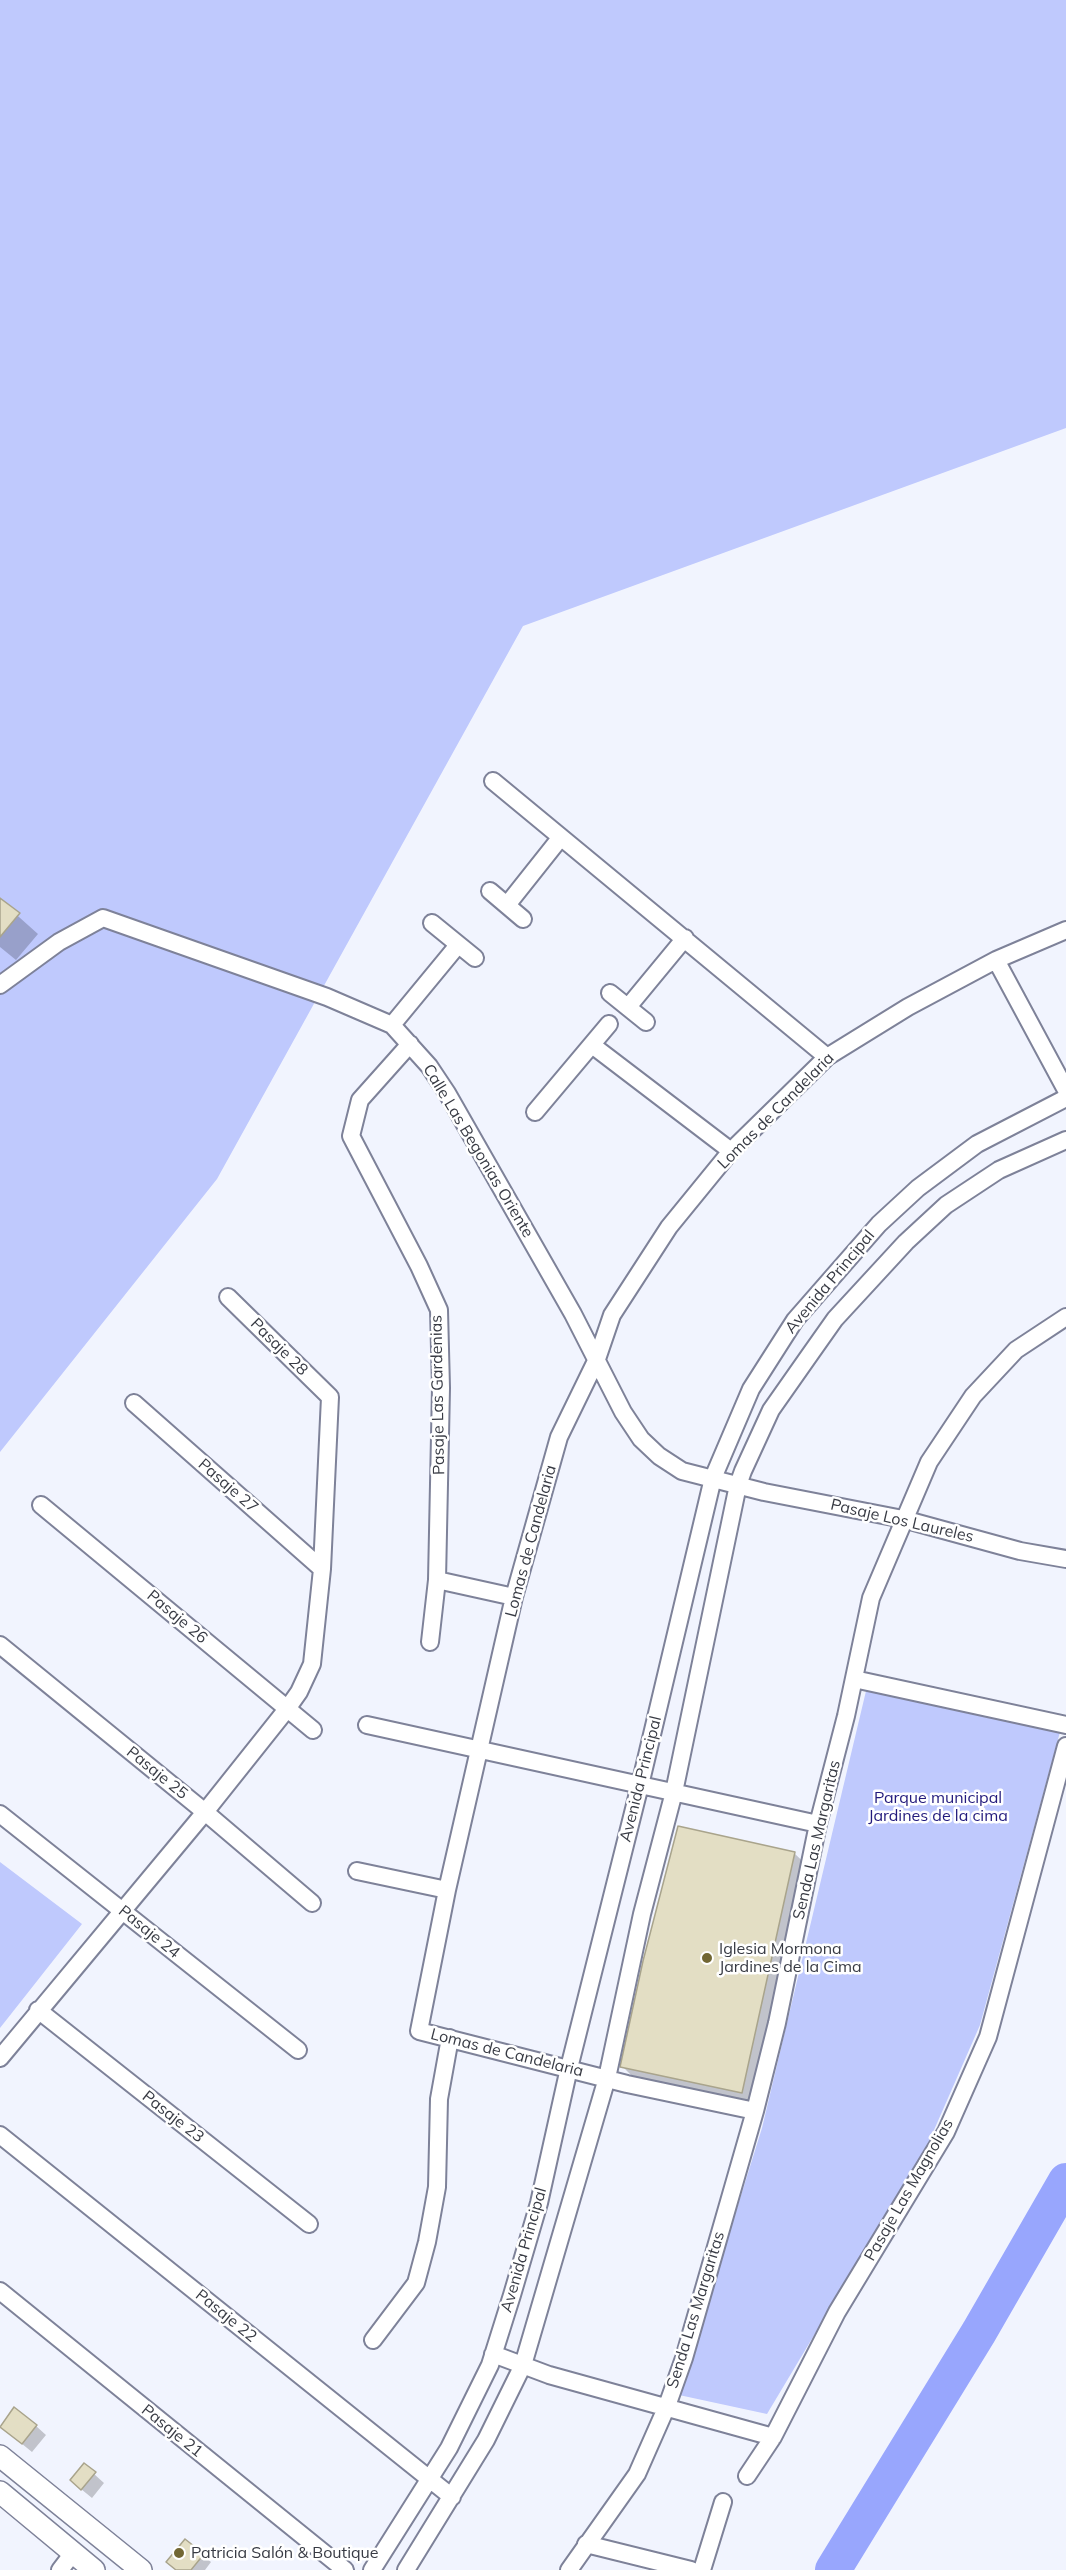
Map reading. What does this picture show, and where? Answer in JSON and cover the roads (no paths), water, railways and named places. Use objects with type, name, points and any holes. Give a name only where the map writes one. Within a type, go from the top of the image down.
[{"type":"street","points":[[493,781],[826,1057]]},
{"type":"street","points":[[507,905],[561,837]]},
{"type":"street","points":[[490,891],[523,919]]},
{"type":"street","name":"Calle Las Begonias Oriente","points":[[0,985],[59,942],[103,918],[327,997],[392,1025],[429,1066],[447,1093],[597,1359],[623,1412],[641,1439],[659,1456],[682,1471],[738,1485]]},
{"type":"street","points":[[432,923],[475,958]]},
{"type":"street","name":"Lomas de Candelaria","points":[[755,2111],[607,2078],[419,2031],[447,1890],[514,1598],[559,1437],[597,1359],[612,1315],[669,1227],[731,1151],[826,1057],[908,1007],[996,960],[1066,930]]},
{"type":"street","points":[[628,1007],[685,938]]},
{"type":"street","points":[[392,1025],[458,945]]},
{"type":"street","points":[[996,960],[1066,1090]]},
{"type":"street","points":[[610,993],[646,1022]]},
{"type":"street","points":[[535,1112],[609,1024]]},
{"type":"street","name":"Pasaje Las Gardenias","points":[[410,1044],[360,1100],[351,1136],[419,1266],[439,1310],[441,1388],[437,1580],[430,1642]]},
{"type":"street","points":[[592,1045],[731,1151]]},
{"type":"street","name":"Avenida Principal","points":[[372,2570],[449,2448],[493,2354],[539,2203],[569,2068],[640,1785],[712,1478],[751,1389],[795,1320],[879,1224],[918,1188],[977,1144],[1066,1098]]},
{"type":"street","name":"Avenida Principal","points":[[406,2570],[486,2440],[523,2365],[607,2078],[642,1914],[674,1792],[738,1485],[771,1410],[835,1319],[906,1242],[946,1205],[999,1170],[1066,1138]]},
{"type":"street","name":"Pasaje 28","points":[[228,1297],[330,1397],[322,1569]]},
{"type":"street","name":"Senda Las Margaritas","points":[[569,2570],[637,2474],[667,2406],[684,2358],[755,2111],[777,2023],[818,1824],[855,1679],[871,1598],[929,1462],[973,1396],[1016,1350],[1066,1317]]},
{"type":"street","name":"Pasaje 27","points":[[134,1402],[322,1569]]},
{"type":"street","name":"Pasaje Los Laureles","points":[[738,1485],[903,1519],[1020,1551],[1066,1559]]},
{"type":"street","name":"Pasaje 26","points":[[41,1505],[313,1730]]},
{"type":"street","points":[[0,2058],[205,1812],[299,1692],[312,1664],[322,1569]]},
{"type":"street","points":[[437,1580],[514,1598]]},
{"type":"street","name":"Pasaje 25","points":[[0,1645],[205,1812],[312,1903]]},
{"type":"street","points":[[855,1679],[1066,1725]]},
{"type":"street","points":[[367,1725],[818,1824]]},
{"type":"street","name":"Pasaje Las Magnolias","points":[[747,2476],[773,2437],[837,2312],[946,2132],[988,2037],[1066,1746]]},
{"type":"street","name":"Pasaje 24","points":[[0,1814],[298,2050]]},
{"type":"street","points":[[357,1871],[447,1890]]},
{"type":"street","name":"Pasaje 23","points":[[38,2010],[309,2224]]},
{"type":"street","points":[[372,2340],[416,2283],[427,2242],[437,2187],[439,2099],[450,2038]]},
{"type":"street","name":"Pasaje 22","points":[[0,2135],[452,2497]]},
{"type":"street","name":"Pasaje 21","points":[[0,2291],[345,2570]]},
{"type":"street","points":[[493,2354],[549,2375],[773,2437]]},
{"type":"street","points":[[0,2456],[141,2570]]},
{"type":"street","points":[[0,2492],[67,2561],[94,2570]]},
{"type":"street","points":[[702,2570],[723,2502]]},
{"type":"street","points":[[586,2544],[691,2570]]},
{"type":"waterway","points":[[833,2570],[979,2332],[1066,2181]]},
{"type":"place","name":"Iglesia Mormona Jardines de la Cima","points":[[707,1958]]},
{"type":"place","name":"Patricia Salón & Boutique","points":[[179,2553]]},
{"type":"park label","name":"Parque municipal Jardines de la cima","points":[[938,1807]]}]
